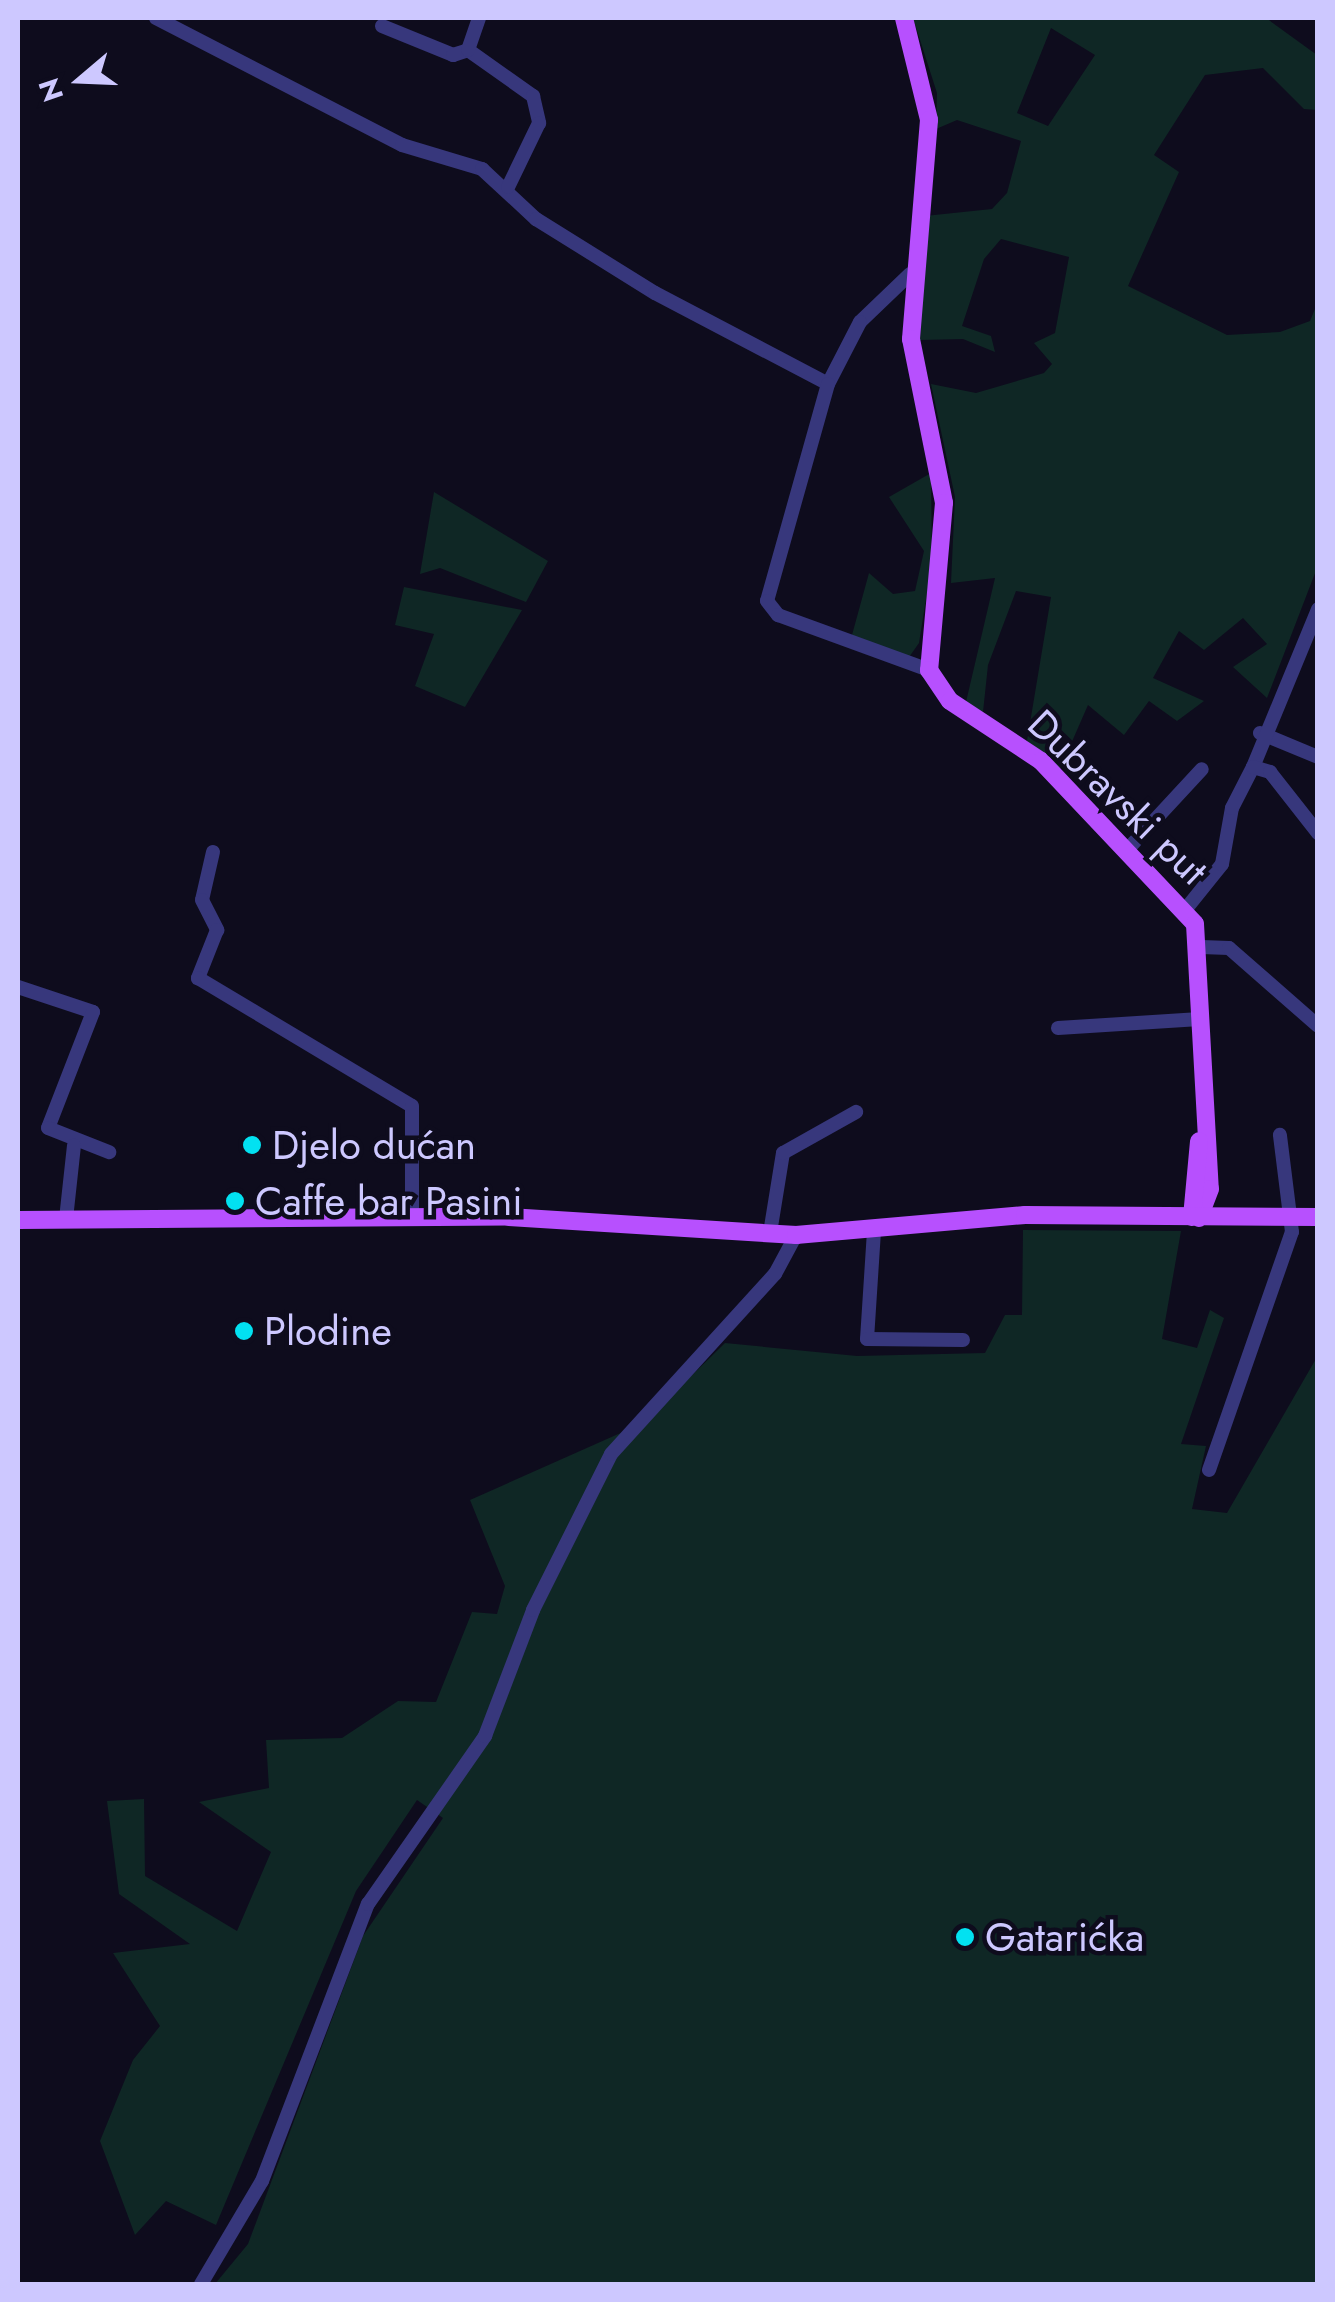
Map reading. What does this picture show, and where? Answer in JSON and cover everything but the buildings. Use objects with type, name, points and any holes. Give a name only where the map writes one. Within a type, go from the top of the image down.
[{"type":"main road","points":[[904,18],[929,120],[910,274],[912,339],[944,503],[929,670]]},
{"type":"main road","name":"Dubravski put","points":[[929,670],[950,701],[1041,761],[1185,910],[1201,947],[1202,1130],[1196,1217]]},
{"type":"main road","name":"Dubravski put","points":[[1196,1217],[1210,1188],[1202,1130]]},
{"type":"main road","points":[[1210,1188],[1250,1218]]},
{"type":"main road","points":[[18,1220],[412,1216],[796,1235],[1026,1216],[1318,1217]]},
{"type":"street","points":[[156,18],[402,145],[482,170],[508,188],[536,219],[655,293],[828,384]]},
{"type":"street","points":[[468,50],[480,18]]},
{"type":"street","points":[[382,26],[453,55],[468,50]]},
{"type":"street","points":[[468,50],[528,90],[539,109],[508,188]]},
{"type":"street","points":[[910,274],[860,322],[828,384],[767,600],[778,615],[929,670]]},
{"type":"street","points":[[1185,910],[1222,864],[1232,808],[1253,767],[1260,733],[1318,609]]},
{"type":"street","points":[[1260,733],[1318,757]]},
{"type":"street","points":[[1253,767],[1270,772],[1318,833]]},
{"type":"street","points":[[1127,850],[1202,769]]},
{"type":"street","points":[[213,852],[202,900],[217,930],[198,978],[412,1106],[412,1216]]},
{"type":"street","name":"Dubravski put","points":[[1201,947],[1228,948],[1318,1026]]},
{"type":"street","points":[[18,988],[94,1012],[48,1128],[74,1145],[109,1152]]},
{"type":"street","points":[[1058,1028],[1200,1019]]},
{"type":"street","points":[[770,1233],[783,1153],[856,1112]]},
{"type":"street","points":[[1209,1470],[1293,1218],[1280,1134]]},
{"type":"street","points":[[66,1219],[74,1145]]},
{"type":"street","points":[[874,1231],[868,1339],[964,1340]]},
{"type":"street","points":[[201,2284],[262,2181],[368,1904],[485,1736],[533,1610],[611,1454],[775,1274],[796,1235]]},
{"type":"green space","points":[[913,18],[1266,18],[1317,55],[1317,110],[1304,109],[1263,68],[1205,75],[1154,155],[1179,172],[1128,286],[1227,335],[1280,332],[1310,321],[1317,304],[1317,568],[1267,698],[1233,667],[1267,644],[1243,618],[1204,650],[1179,631],[1153,678],[1204,701],[1177,721],[1149,701],[1124,735],[1088,705],[1060,769],[1027,741],[1051,597],[1016,591],[988,665],[983,712],[966,702],[995,578],[951,583],[955,497],[931,384],[976,393],[1044,373],[1052,364],[1034,343],[1055,333],[1069,257],[1001,239],[984,259],[962,326],[991,336],[995,352],[963,339],[920,340],[925,216],[992,209],[1007,193],[1021,141],[957,120],[936,129],[937,93]],"holes":[[[1051,28],[1095,55],[1048,126],[1017,113]]]},
{"type":"green space","points":[[931,473],[932,561],[919,643],[907,660],[852,635],[869,573],[893,594],[915,591],[924,551],[889,497]]},
{"type":"green space","points":[[434,492],[548,561],[526,602],[440,568],[420,574]]},
{"type":"green space","points":[[404,587],[522,610],[465,707],[415,686],[434,634],[395,625]]},
{"type":"green space","points":[[1023,1230],[1181,1231],[1162,1339],[1197,1348],[1210,1310],[1224,1318],[1181,1444],[1206,1446],[1192,1509],[1227,1513],[1317,1357],[1317,2284],[215,2284],[248,2244],[363,1936],[443,1818],[417,1800],[356,1891],[216,2225],[166,2201],[135,2235],[100,2141],[133,2060],[160,2026],[113,1953],[190,1944],[119,1894],[107,1801],[144,1799],[145,1876],[237,1931],[271,1852],[199,1802],[269,1788],[266,1740],[342,1738],[398,1701],[436,1702],[472,1612],[497,1614],[505,1586],[470,1500],[643,1423],[725,1343],[857,1356],[985,1353],[1005,1315],[1022,1315]]},
{"type":"place","name":"Djelo dućan","points":[[252,1145]]},
{"type":"place","name":"Caffe bar Pasini","points":[[235,1201]]},
{"type":"place","name":"Plodine","points":[[244,1331]]},
{"type":"place","name":"Gatarićka","points":[[965,1937]]}]
